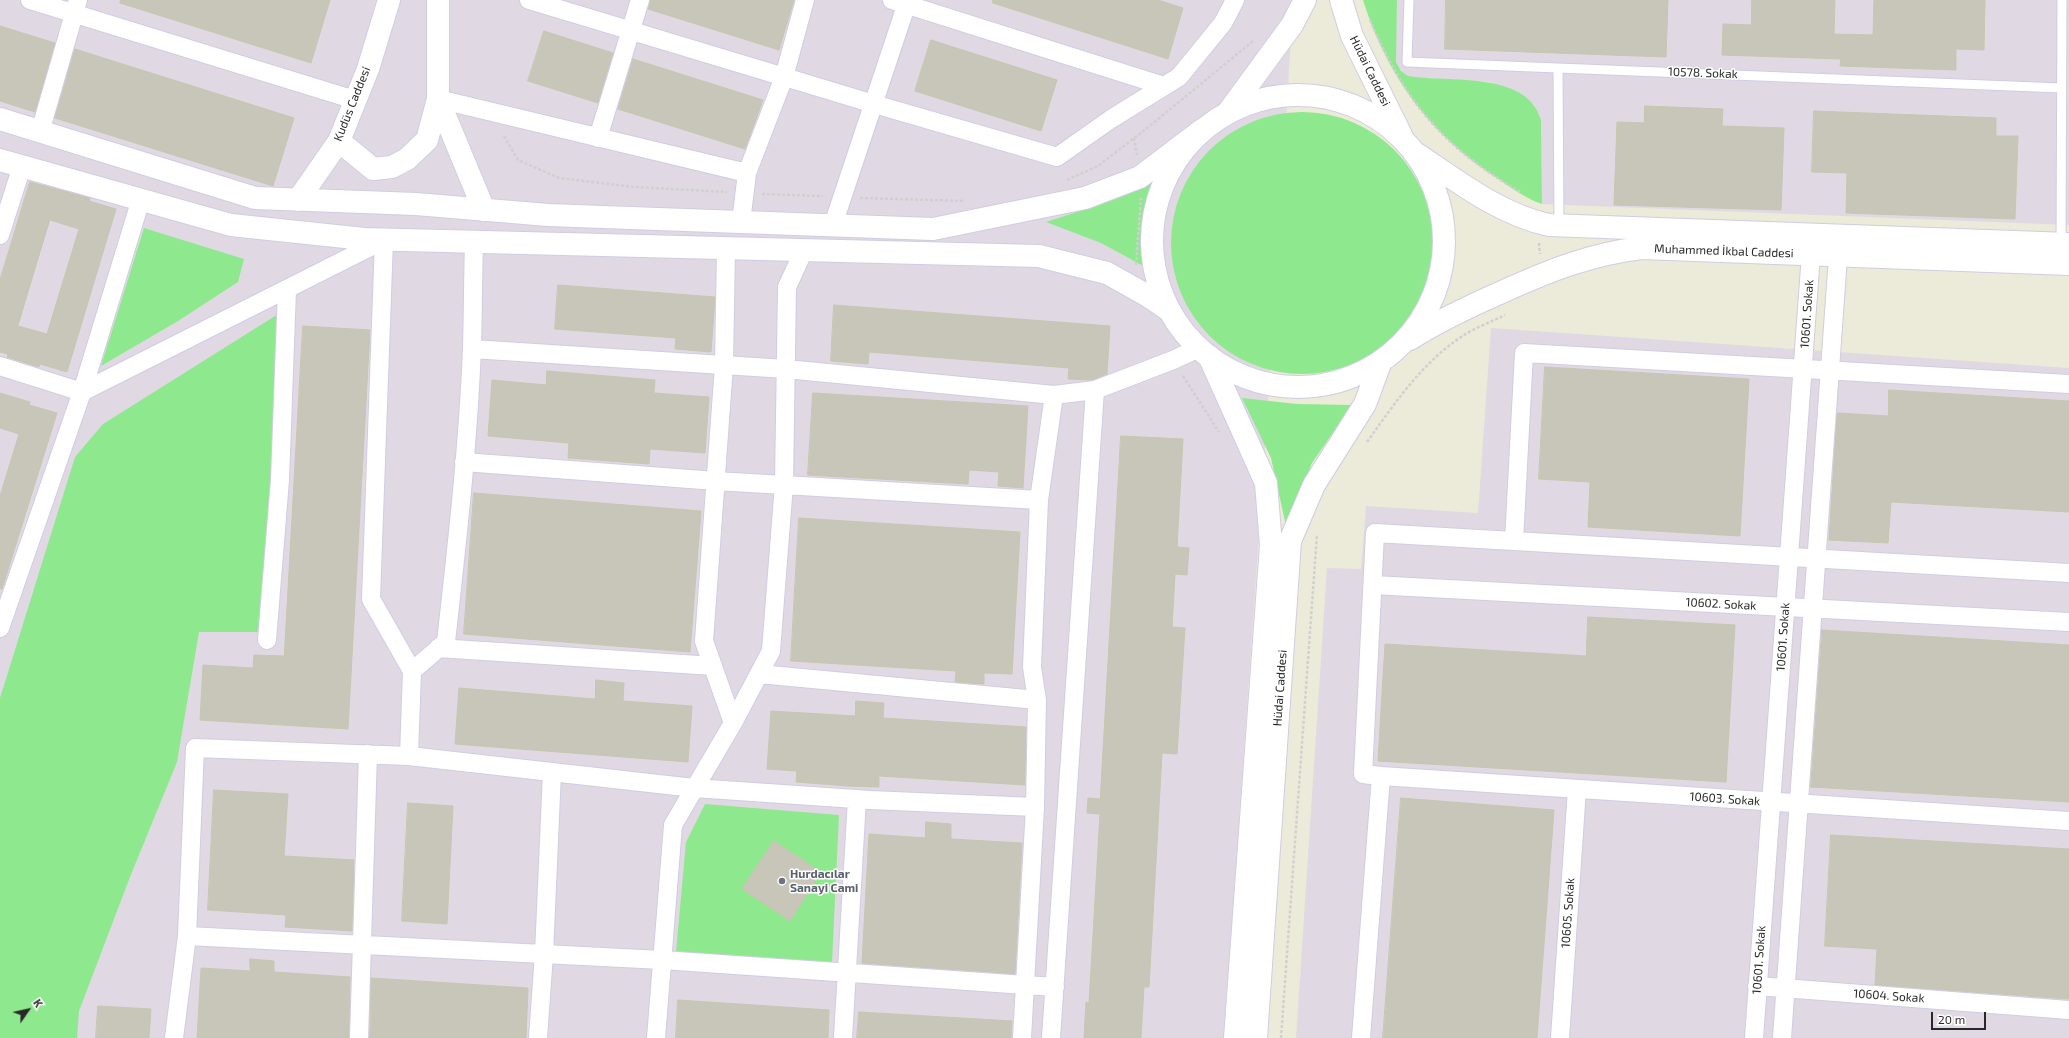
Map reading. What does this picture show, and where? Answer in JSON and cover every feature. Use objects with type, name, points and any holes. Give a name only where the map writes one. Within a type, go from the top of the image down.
[{"type":"street","points":[[30,0],[76,7],[355,100]]},
{"type":"street","name":"Kudüs Caddesi","points":[[298,200],[339,141],[368,69],[388,0]]},
{"type":"street","points":[[339,141],[373,169],[392,167],[407,159],[427,140],[438,99],[438,0]]},
{"type":"street","points":[[529,0],[874,104],[1057,157],[1111,119],[1179,76],[1223,23],[1235,0]]},
{"type":"street","points":[[598,138],[640,0]]},
{"type":"street","points":[[741,222],[747,174],[784,77],[804,0]]},
{"type":"street","points":[[1227,113],[1292,26],[1305,0]]},
{"type":"street","name":"Hüdai Caddesi","points":[[1341,0],[1352,36],[1408,146]]},
{"type":"street","points":[[833,225],[874,104],[902,1],[1164,86]]},
{"type":"street","points":[[40,132],[76,7]]},
{"type":"street","points":[[0,119],[255,198],[416,204],[548,215],[933,229],[1085,198],[1140,177],[1202,130],[1227,113],[1262,99],[1301,95],[1320,97],[1345,103],[1374,117],[1408,146],[1426,171],[1435,193],[1441,216],[1444,239],[1442,263],[1436,286],[1427,308],[1419,321],[1399,346],[1381,361],[1362,372],[1342,380],[1321,385],[1299,387],[1277,385],[1255,380],[1235,372],[1204,352],[1184,332],[1170,311],[1160,288],[1154,264],[1152,239],[1154,215],[1160,191],[1171,168],[1185,148],[1202,130]]},
{"type":"street","points":[[438,99],[747,174]]},
{"type":"street","points":[[438,99],[484,210]]},
{"type":"street","name":"Muhammed İkbal Caddesi","points":[[1408,146],[1488,199],[1549,224],[2069,264]]},
{"type":"street","points":[[0,160],[231,225],[384,240],[1039,256],[1107,273],[1148,296],[1170,311]]},
{"type":"street","points":[[0,235],[22,166]]},
{"type":"street","points":[[0,628],[82,392],[141,199]]},
{"type":"street","points":[[0,366],[82,392],[384,240]]},
{"type":"street","points":[[384,240],[371,599],[412,671],[409,756]]},
{"type":"street","points":[[412,671],[446,642],[460,517],[472,349],[474,242]]},
{"type":"street","name":"Muhammed İkbal Caddesi","points":[[1839,246],[2065,244]]},
{"type":"street","name":"Muhammed İkbal Caddesi","points":[[1399,346],[1461,310],[1541,274],[1592,256],[1640,248],[1812,245]]},
{"type":"street","name":"10601. Sokak","points":[[1754,1038],[1812,245]]},
{"type":"street","points":[[1782,1038],[1839,246]]},
{"type":"street","points":[[726,248],[724,365],[704,640],[734,723]]},
{"type":"street","points":[[656,1038],[673,825],[734,723],[771,651],[784,484],[787,287],[804,250]]},
{"type":"street","points":[[267,640],[280,480],[287,290]]},
{"type":"street","points":[[472,349],[786,369],[1054,395],[1094,390],[1173,360],[1204,352]]},
{"type":"street","name":"Hüdai Caddesi","points":[[1204,352],[1266,483],[1271,545],[1235,1038]]},
{"type":"street","points":[[1514,541],[1524,353],[2069,384]]},
{"type":"street","name":"Hüdai Caddesi","points":[[1256,1038],[1290,540],[1314,485],[1365,404],[1381,361]]},
{"type":"street","points":[[1051,1038],[1094,390]]},
{"type":"street","points":[[1022,1038],[1035,807],[1037,700],[1032,667],[1039,500],[1054,395]]},
{"type":"street","points":[[464,462],[716,481],[1039,500]]},
{"type":"street","points":[[1373,585],[1376,533],[2069,573]]},
{"type":"street","name":"10602. Sokak","points":[[1373,585],[2069,622]]},
{"type":"street","name":"10603. Sokak","points":[[1373,585],[1363,774],[2069,821]]},
{"type":"street","points":[[438,648],[713,666]]},
{"type":"street","points":[[759,674],[1037,700]]},
{"type":"street","points":[[174,1038],[186,936],[194,748],[409,756],[694,788],[857,799],[1035,807]]},
{"type":"street","points":[[359,1038],[368,754]]},
{"type":"street","points":[[538,1038],[544,954],[552,772]]},
{"type":"street","points":[[1361,1038],[1381,776]]},
{"type":"street","name":"10605. Sokak","points":[[1560,1038],[1577,789]]},
{"type":"street","points":[[843,1038],[857,799]]},
{"type":"street","points":[[186,936],[662,960],[1025,984],[1055,988]]},
{"type":"street","name":"10604. Sokak","points":[[1757,986],[2069,1010]]},
{"type":"lane","name":"10578. Sokak","points":[[1409,0],[1407,62],[2062,88]]},
{"type":"lane","points":[[2062,0],[2065,244]]},
{"type":"lane","points":[[1549,224],[1558,68]]},
{"type":"path","points":[[1369,18],[1410,98],[1431,123],[1465,156],[1525,195]]},
{"type":"path","points":[[1062,182],[1098,166],[1255,40]]},
{"type":"path","points":[[504,136],[518,160],[559,178],[634,188],[973,201]]},
{"type":"path","points":[[1134,138],[1142,190],[1136,265]]},
{"type":"path","points":[[1541,274],[1549,224]]},
{"type":"path","points":[[1173,360],[1221,435]]},
{"type":"shaded area","points":[[0,0],[1293,0],[1279,245],[1224,1038],[0,1038]]},
{"type":"shaded area","points":[[1397,0],[2069,0],[2069,225],[1542,204],[1541,120],[1533,104],[1513,90],[1489,82],[1420,78],[1408,76],[1401,71],[1396,62],[1395,50]]},
{"type":"shaded area","points":[[1491,328],[2069,368],[2069,1038],[1296,1038],[1327,568],[1361,569],[1366,506],[1478,513]]},
{"type":"green space","points":[[1363,0],[1397,0],[1396,62],[1401,71],[1408,76],[1484,82],[1503,86],[1520,93],[1533,104],[1541,120],[1542,204],[1520,194],[1476,163],[1453,145],[1433,124],[1415,103],[1385,55]]},
{"type":"green space","points":[[1302,112],[1328,115],[1352,122],[1375,134],[1395,150],[1411,170],[1423,193],[1430,217],[1433,243],[1430,269],[1423,293],[1411,316],[1395,336],[1375,352],[1352,364],[1328,371],[1302,374],[1276,371],[1252,364],[1229,352],[1209,336],[1193,316],[1181,293],[1174,269],[1171,243],[1174,217],[1181,193],[1193,170],[1209,150],[1229,134],[1252,122],[1276,115]]},
{"type":"green space","points":[[1163,172],[1149,217],[1149,269],[1101,243],[1046,222],[1108,202]]},
{"type":"green space","points":[[144,228],[244,259],[238,282],[178,321],[101,366]]},
{"type":"green space","points":[[283,311],[267,632],[199,632],[177,762],[130,877],[79,1011],[77,1038],[0,1038],[0,698],[75,457],[103,424]]},
{"type":"green space","points":[[1242,398],[1297,404],[1352,405],[1312,463],[1286,526],[1271,458]]},
{"type":"green space","points":[[705,804],[839,815],[832,963],[676,952],[686,842]]},
{"type":"building","points":[[121,0],[330,0],[311,63],[120,3]]},
{"type":"building","points":[[650,0],[794,0],[779,50],[648,9]]},
{"type":"building","points":[[993,0],[1158,0],[1183,8],[1168,59],[993,3]]},
{"type":"building","points":[[1446,0],[1668,0],[1666,57],[1445,49]]},
{"type":"building","points":[[1752,0],[1835,0],[1834,34],[1873,35],[1874,0],[1985,0],[1984,50],[1956,49],[1956,70],[1840,66],[1841,59],[1722,55],[1723,24],[1751,25]]},
{"type":"building","points":[[0,26],[55,43],[35,112],[0,101]]},
{"type":"building","points":[[544,31],[613,53],[598,103],[528,81]]},
{"type":"building","points":[[931,40],[1057,80],[1041,131],[915,91]]},
{"type":"building","points":[[75,49],[294,118],[273,186],[55,118]]},
{"type":"building","points":[[633,59],[763,100],[745,149],[618,109]]},
{"type":"building","points":[[1645,106],[1723,109],[1722,126],[1784,128],[1781,210],[1614,205],[1617,122],[1644,123]]},
{"type":"building","points":[[1814,111],[1996,118],[1996,136],[2018,136],[2015,219],[1846,213],[1847,173],[1812,172]]},
{"type":"building","points":[[30,182],[90,198],[89,201],[116,209],[67,372],[40,364],[39,367],[7,357],[8,354],[0,352],[0,280]],"holes":[[[50,220],[79,229],[47,334],[18,326]]]},
{"type":"building","points":[[558,285],[715,297],[711,352],[675,349],[676,338],[555,329]]},
{"type":"building","points":[[834,305],[1110,326],[1107,374],[1092,380],[1068,379],[1069,368],[869,352],[868,364],[831,361]]},
{"type":"building","points":[[303,326],[370,330],[348,729],[200,720],[203,665],[253,668],[254,655],[284,656]]},
{"type":"building","points":[[1545,367],[1749,379],[1740,536],[1588,527],[1590,482],[1539,479]]},
{"type":"building","points":[[547,371],[655,380],[654,393],[709,397],[705,453],[650,449],[649,464],[568,458],[569,443],[488,436],[492,380],[546,385]]},
{"type":"building","points":[[1889,390],[2069,401],[2069,512],[1891,502],[1888,543],[1829,540],[1837,413],[1888,416]]},
{"type":"building","points":[[0,393],[30,402],[29,405],[57,413],[2,589],[0,589],[0,496],[19,434],[0,428]]},
{"type":"building","points":[[813,393],[1028,406],[1023,488],[998,486],[999,472],[969,470],[968,484],[808,475]]},
{"type":"building","points":[[1121,436],[1183,439],[1177,547],[1189,548],[1187,575],[1175,574],[1172,627],[1185,628],[1177,754],[1162,753],[1149,987],[1144,987],[1141,1038],[1084,1038],[1086,1002],[1089,1003],[1100,814],[1087,813],[1088,798],[1100,799]]},
{"type":"building","points":[[474,493],[701,511],[690,652],[464,634]]},
{"type":"building","points":[[799,518],[1020,532],[1012,674],[984,673],[984,684],[955,682],[956,671],[791,661]]},
{"type":"building","points":[[1588,617],[1735,625],[1726,782],[1378,761],[1385,644],[1586,656]]},
{"type":"building","points":[[1822,630],[2069,645],[2069,802],[1811,787]]},
{"type":"building","points":[[596,680],[624,683],[623,701],[692,706],[688,762],[455,744],[459,688],[595,699]]},
{"type":"building","points":[[856,701],[884,703],[883,718],[1026,727],[1025,785],[879,776],[879,787],[848,786],[796,782],[797,771],[767,769],[771,711],[855,716]]},
{"type":"building","points":[[214,790],[288,794],[284,856],[354,860],[352,931],[285,927],[286,915],[208,910]]},
{"type":"building","points":[[1401,798],[1554,810],[1537,1038],[1383,1038]]},
{"type":"building","points":[[408,803],[453,806],[447,924],[402,921]]},
{"type":"building","points":[[926,822],[951,824],[951,839],[1022,843],[1015,974],[862,963],[869,834],[925,838]]},
{"type":"building","points":[[1831,835],[2069,849],[2069,999],[1875,985],[1877,949],[1825,946]]},
{"type":"building","name":"Hurdacılar Sanayi Cami","points":[[774,841],[821,872],[790,921],[742,889]]},
{"type":"building","points":[[250,959],[274,961],[274,972],[350,977],[349,1038],[197,1038],[201,968],[250,971]]},
{"type":"building","points":[[371,978],[528,988],[526,1038],[370,1038]]},
{"type":"building","points":[[678,1000],[829,1010],[828,1038],[676,1038]]},
{"type":"building","points":[[98,1006],[151,1009],[149,1038],[96,1038]]},
{"type":"building","points":[[859,1012],[1012,1021],[1011,1038],[857,1038]]},
{"type":"place","name":"Hurdacılar Sanayi Cami","points":[[782,881]]}]
